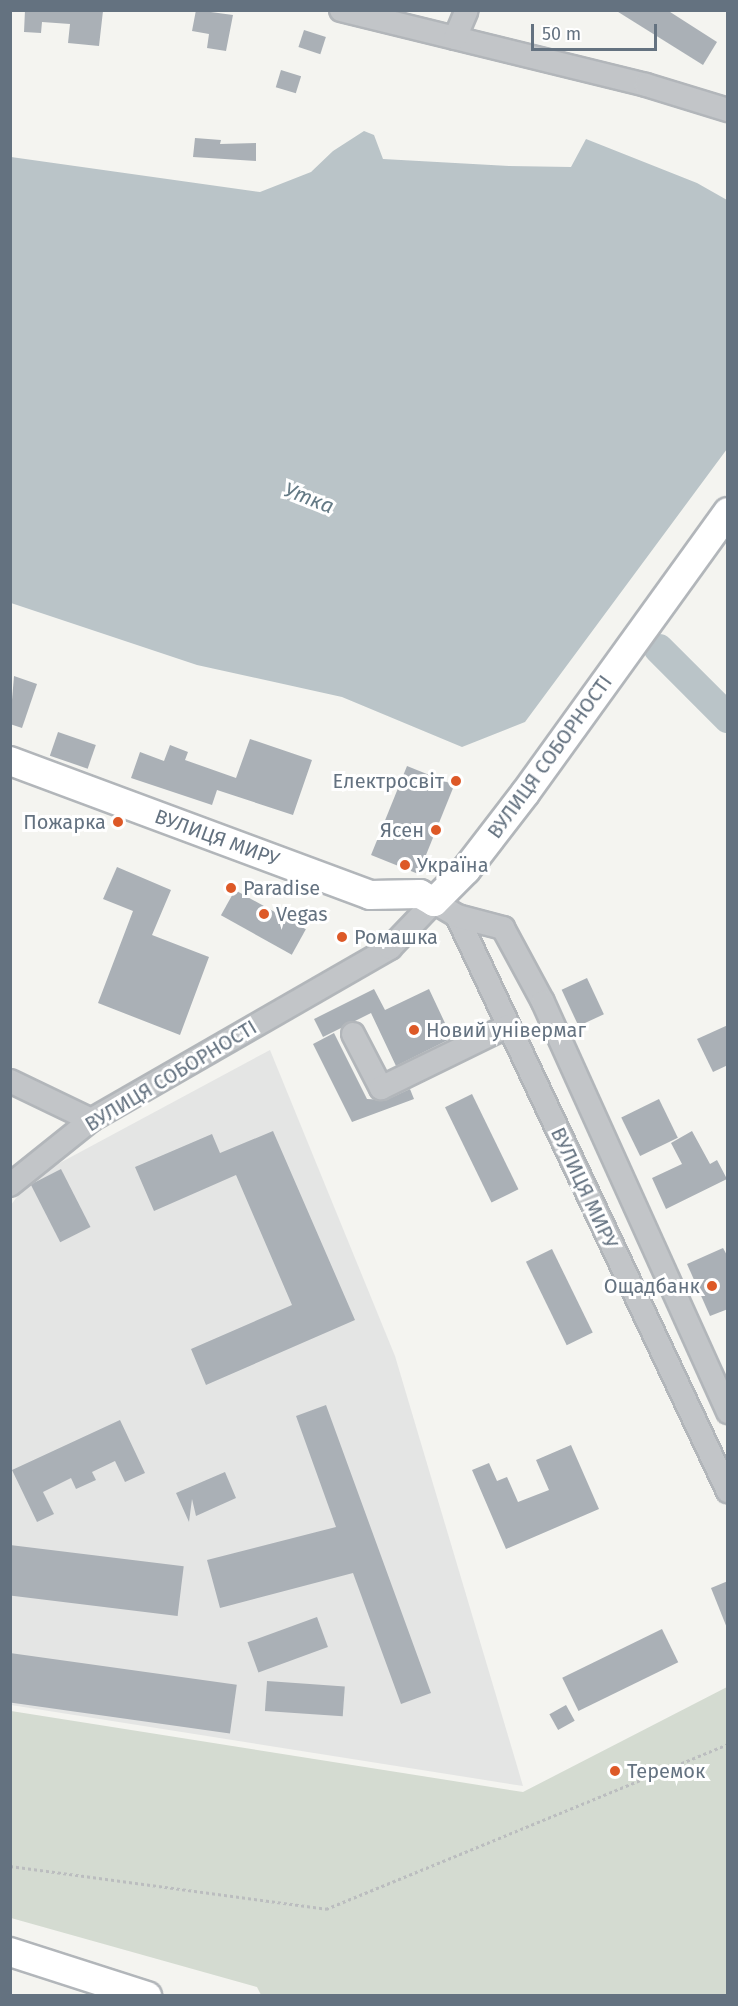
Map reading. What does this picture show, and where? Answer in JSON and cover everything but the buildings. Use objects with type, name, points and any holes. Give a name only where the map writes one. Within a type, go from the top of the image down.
[{"type":"main road","name":"ВУЛИЦЯ СОБОРНОСТІ","points":[[446,909],[466,870],[526,792],[728,512]]},
{"type":"main road","name":"ВУЛИЦЯ МИРУ","points":[[10,761],[370,895],[420,894],[446,909]]},
{"type":"main road","points":[[10,1952],[147,1995]]},
{"type":"street","points":[[341,10],[706,101],[728,110]]},
{"type":"street","points":[[455,38],[467,10]]},
{"type":"street","name":"ВУЛИЦЯ МИРУ","points":[[446,909],[508,1026],[728,1491]]},
{"type":"street","name":"ВУЛИЦЯ МИРУ","points":[[446,909],[503,928],[543,1002],[719,1373],[728,1412]]},
{"type":"street","name":"ВУЛИЦЯ СОБОРНОСТІ","points":[[10,1185],[91,1120],[390,948],[446,909]]},
{"type":"street","points":[[353,1034],[381,1088],[508,1026]]},
{"type":"street","points":[[10,1081],[91,1120]]},
{"type":"path","points":[[10,1866],[326,1909],[728,1744]]},
{"type":"shaded area","points":[[270,1050],[395,1356],[523,1786],[11,1705],[11,1205],[30,1179]]},
{"type":"shaded area","points":[[727,1687],[727,1995],[261,1995],[257,1987],[11,1918],[11,1711],[523,1792]]},
{"type":"water","points":[[364,131],[374,135],[383,159],[509,166],[571,167],[586,139],[697,183],[727,200],[727,449],[525,722],[462,747],[342,697],[197,665],[11,603],[11,157],[260,192],[311,172],[333,151]]},
{"type":"waterway","name":"Утка","points":[[659,649],[728,718]]},
{"type":"place","name":"Електросвіт","points":[[456,781]]},
{"type":"place","name":"Пожарка","points":[[118,822]]},
{"type":"place","name":"Ясен","points":[[436,830]]},
{"type":"place","name":"Україна","points":[[405,865]]},
{"type":"place","name":"Paradise","points":[[231,888]]},
{"type":"place","name":"Vegas","points":[[264,914]]},
{"type":"place","name":"Ромашка","points":[[342,937]]},
{"type":"place","name":"Новий універмаг","points":[[414,1030]]},
{"type":"place","name":"Ощадбанк","points":[[712,1286]]},
{"type":"place","name":"Теремок","points":[[615,1771]]}]
